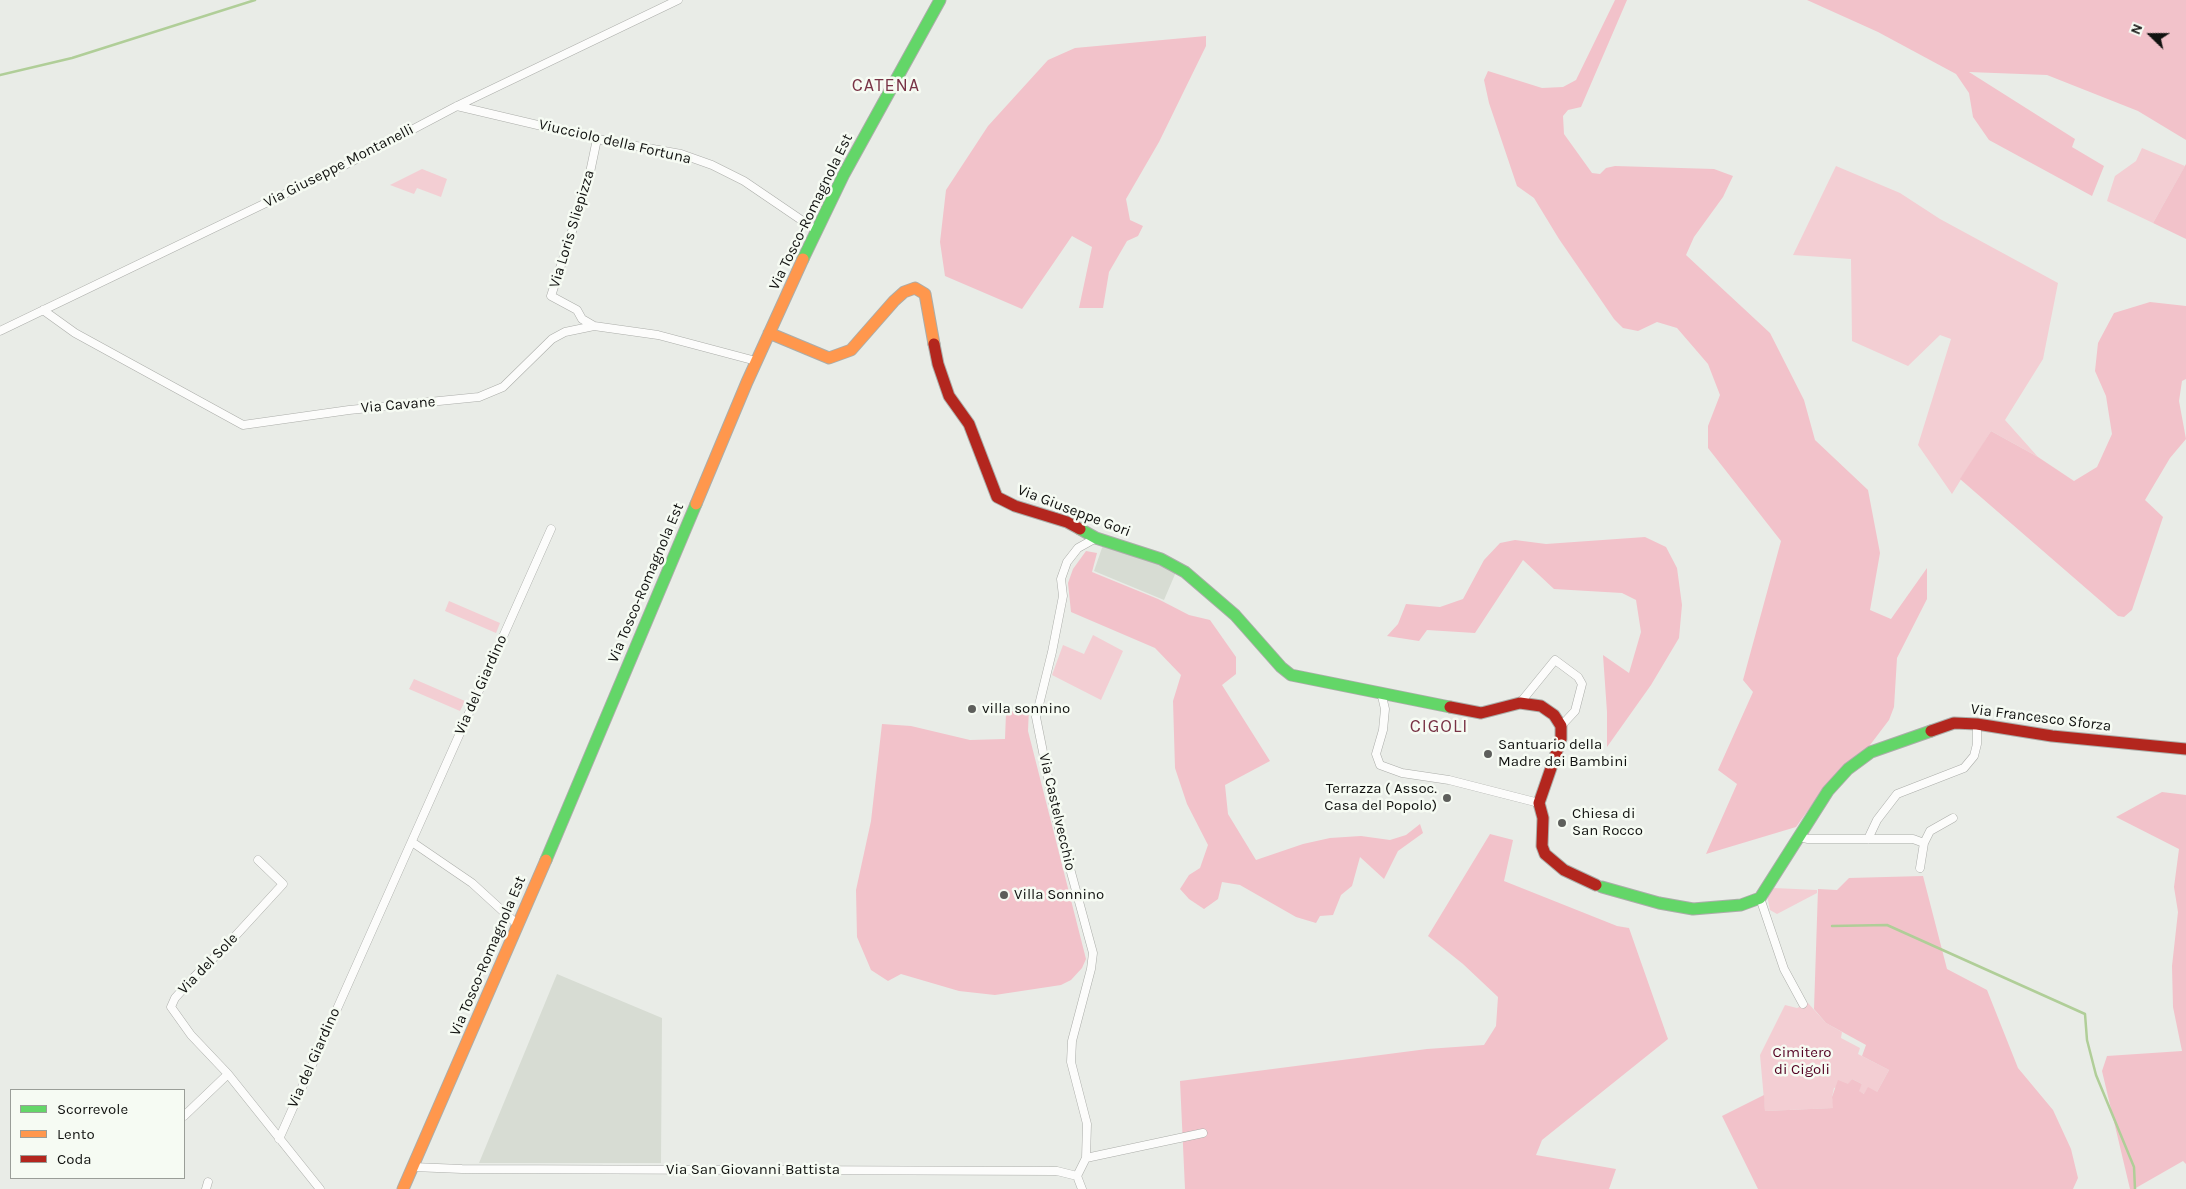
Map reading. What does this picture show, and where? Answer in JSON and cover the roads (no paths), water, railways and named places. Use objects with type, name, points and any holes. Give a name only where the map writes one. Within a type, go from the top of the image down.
[{"type":"street","name":"Via Giuseppe Montanelli","points":[[0,331],[350,163],[458,106],[678,0]]},
{"type":"street","name":"Via Tosco-Romagnola Est","points":[[403,1189],[518,925],[756,361],[844,174],[940,0]]},
{"type":"street","name":"Viucciolo della Fortuna","points":[[458,106],[597,139],[680,154],[712,165],[744,181],[816,230]]},
{"type":"street","name":"Via Loris Sliepizza","points":[[594,326],[582,318],[577,310],[552,296],[588,182],[597,139]]},
{"type":"street","name":"Via Giuseppe Gori","points":[[769,333],[829,358],[851,350],[894,300],[904,292],[915,288],[921,290],[925,294],[938,364],[949,396],[969,424],[996,497],[1015,506],[1067,522],[1096,538],[1161,559],[1185,572],[1235,615],[1291,676],[1381,692],[1454,710],[1480,713],[1520,703]]},
{"type":"street","name":"Via Cavane","points":[[43,310],[75,333],[242,425],[349,410],[479,397],[504,387],[552,339],[565,332],[594,326],[658,335],[756,361]]},
{"type":"street","name":"Via del Giardino","points":[[279,1139],[551,529]]},
{"type":"street","name":"Via Castelvecchio","points":[[1077,1176],[1086,1158],[1087,1124],[1071,1062],[1072,1041],[1091,969],[1093,952],[1056,817],[1036,717],[1063,596],[1061,579],[1067,562],[1078,548],[1096,538]]},
{"type":"street","points":[[1520,703],[1555,660],[1578,677],[1582,684],[1575,711],[1561,726]]},
{"type":"street","points":[[1381,692],[1385,709],[1384,723],[1376,754],[1380,765],[1388,769],[1448,780],[1539,802]]},
{"type":"street","points":[[1520,703],[1541,706],[1554,715],[1561,726],[1561,739],[1539,802],[1543,818],[1542,846],[1545,854],[1564,870],[1599,886],[1659,904],[1693,909],[1741,905],[1760,898],[1784,969],[1803,1004]]},
{"type":"street","points":[[1868,839],[1876,820],[1897,794],[1964,768],[1974,756],[1978,724]]},
{"type":"street","name":"Via Francesco Sforza","points":[[1760,898],[1828,791],[1848,769],[1871,752],[1947,725],[1978,724],[2052,736],[2186,750]]},
{"type":"street","points":[[1920,868],[1924,843],[1930,831],[1953,818]]},
{"type":"street","points":[[1799,837],[1808,839],[1913,839],[1924,843]]},
{"type":"street","points":[[412,842],[472,884],[518,925]]},
{"type":"street","name":"Via del Sole","points":[[258,860],[283,884],[227,945],[194,977],[175,998],[171,1007],[191,1035],[228,1074],[319,1189]]},
{"type":"street","points":[[185,1115],[228,1074]]},
{"type":"street","points":[[1086,1158],[1203,1133]]},
{"type":"street","name":"Via San Giovanni Battista","points":[[413,1167],[462,1169],[1057,1171],[1077,1176]]},
{"type":"street","points":[[1077,1176],[1082,1189]]},
{"type":"waterway","points":[[0,75],[72,58],[255,0]]},
{"type":"waterway","points":[[1832,926],[1887,925],[2085,1014],[2087,1040],[2096,1075],[2134,1167],[2135,1189]]},
{"type":"place","name":"villa sonnino","points":[[972,709]]},
{"type":"place","name":"Santuario della Madre dei Bambini","points":[[1488,754]]},
{"type":"place","name":"Terrazza ( Assoc. Casa del Popolo)","points":[[1447,798]]},
{"type":"place","name":"Chiesa di San Rocco","points":[[1562,823]]},
{"type":"place","name":"Villa Sonnino","points":[[1004,895]]},
{"type":"district","name":"CATENA","points":[[886,86]]},
{"type":"district","name":"CIGOLI","points":[[1439,727]]},
{"type":"park label","name":"Cimitero di Cigoli","points":[[1802,1062]]}]
